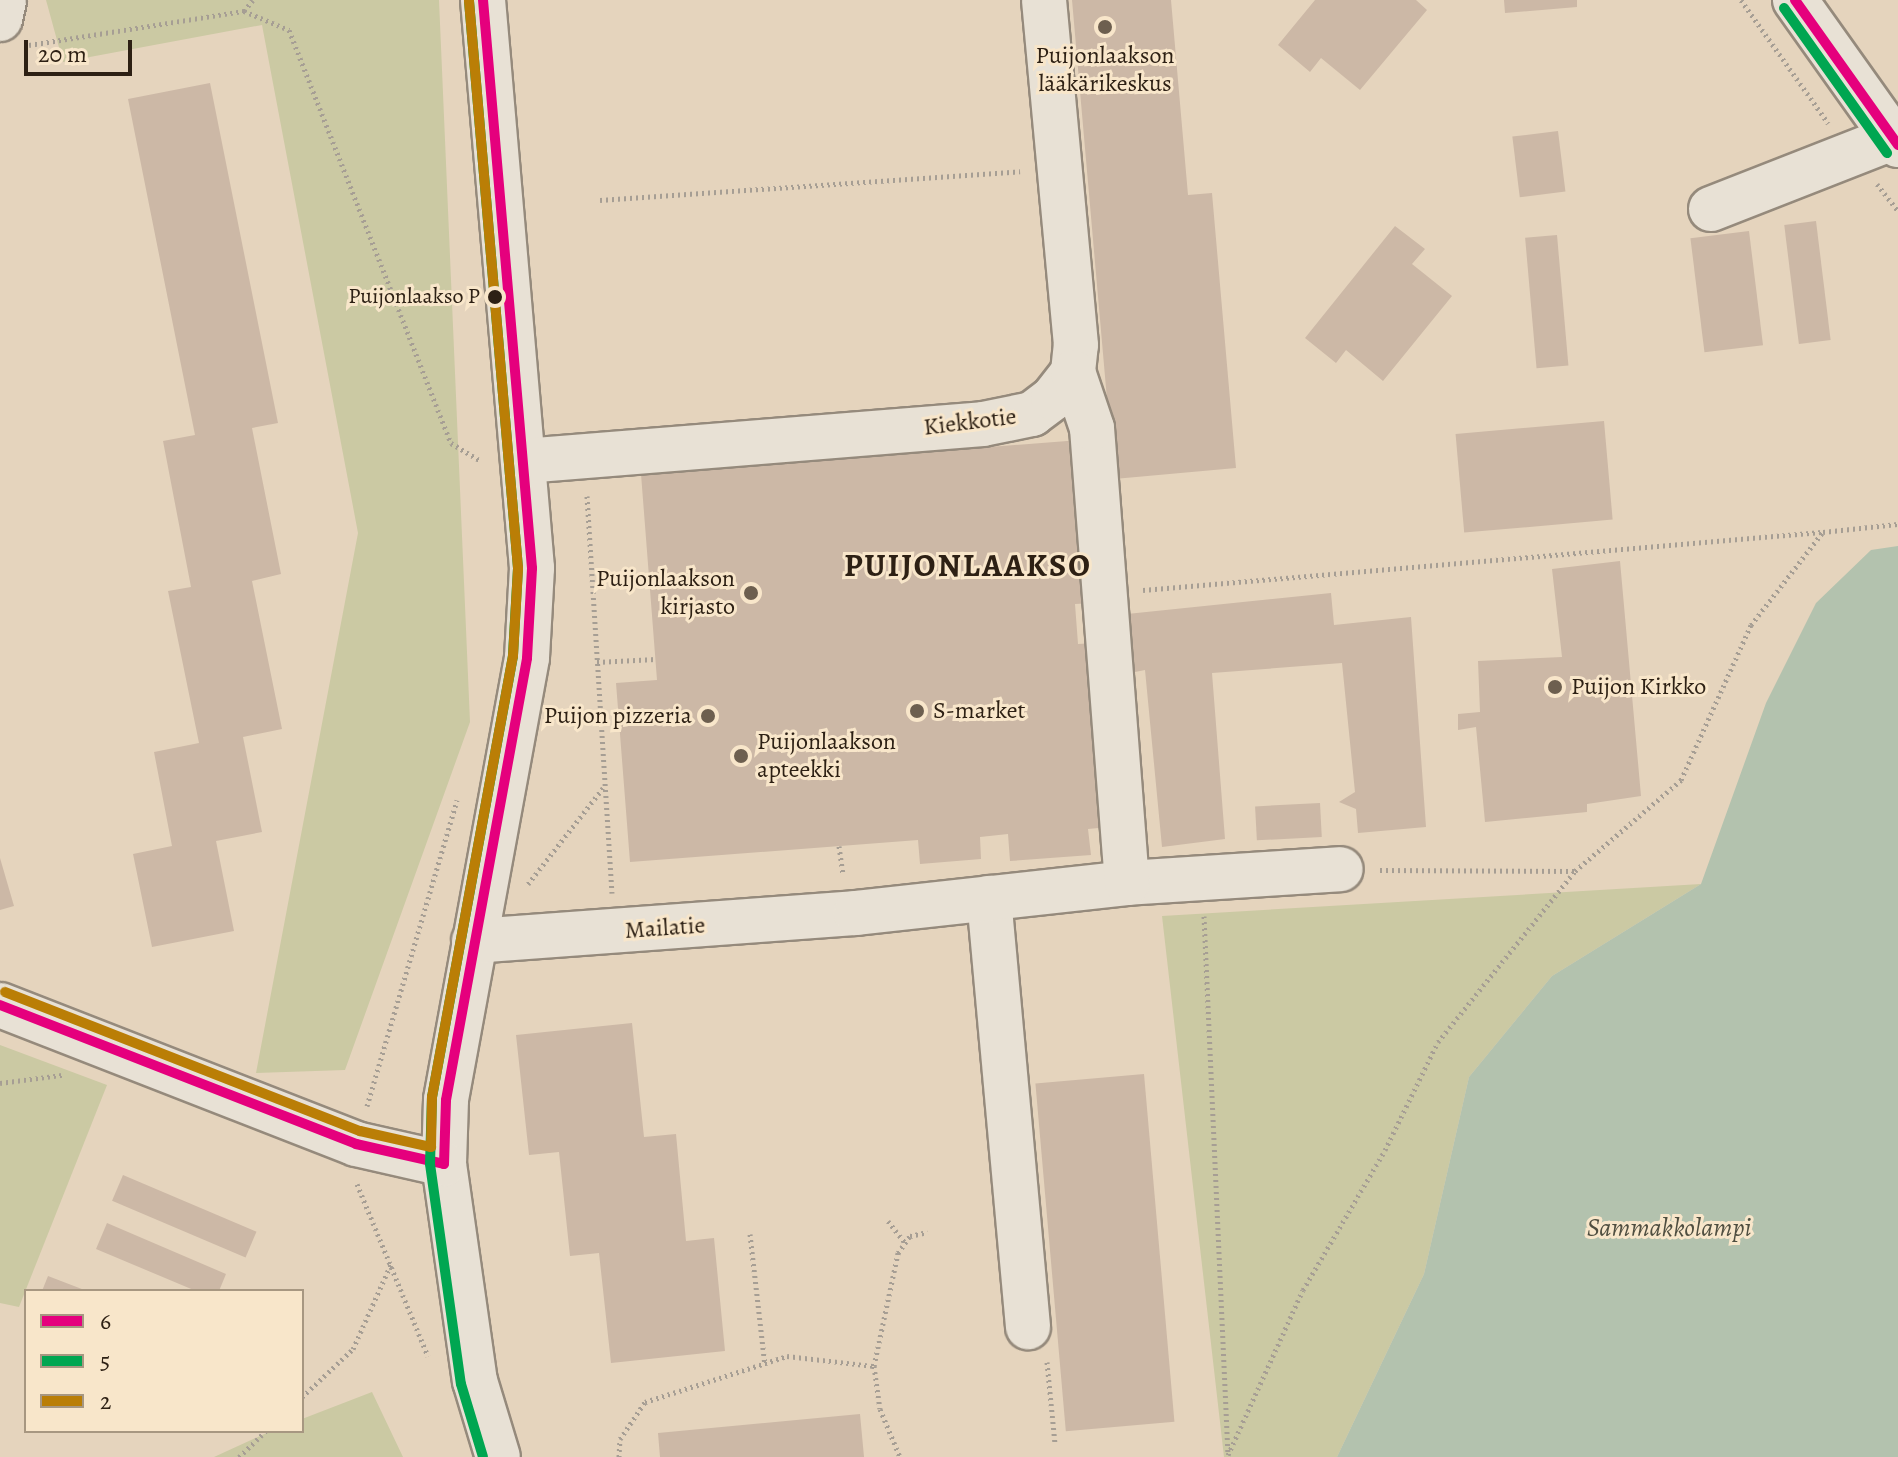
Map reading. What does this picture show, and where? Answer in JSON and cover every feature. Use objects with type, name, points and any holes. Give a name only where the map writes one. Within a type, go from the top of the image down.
[{"type":"street","points":[[4,0],[8,33]]},
{"type":"street","points":[[483,0],[507,456],[532,568],[527,658],[446,1100],[444,1164],[475,1381],[498,1457]]},
{"type":"street","points":[[1044,0],[1076,345],[1073,372],[1092,428],[1127,883]]},
{"type":"street","points":[[1711,209],[1895,141],[1795,0]]},
{"type":"street","name":"Kiekkotie","points":[[507,456],[983,424],[1032,414],[1073,372]]},
{"type":"street","name":"Mailatie","points":[[474,941],[850,902],[989,898],[1127,883],[1341,869]]},
{"type":"street","points":[[989,898],[1028,1327]]},
{"type":"street","points":[[0,1005],[356,1144],[444,1164]]},
{"type":"path","points":[[244,11],[253,0]]},
{"type":"path","points":[[1741,0],[1853,155],[1898,211]]},
{"type":"path","points":[[8,33],[244,11],[289,30],[451,443],[491,466],[507,456]]},
{"type":"path","points":[[600,200],[1009,171]]},
{"type":"path","points":[[586,479],[610,882]]},
{"type":"path","points":[[1105,593],[1898,524]]},
{"type":"path","points":[[1228,1456],[1303,1290],[1438,1042],[1575,871],[1681,780],[1751,625],[1823,532]]},
{"type":"path","points":[[597,662],[656,659]]},
{"type":"path","points":[[433,1369],[392,1262],[350,1170],[462,783]]},
{"type":"path","points":[[524,889],[604,786]]},
{"type":"path","points":[[839,846],[850,902]]},
{"type":"path","points":[[1341,869],[1575,871]]},
{"type":"path","points":[[1202,878],[1228,1456]]},
{"type":"path","points":[[0,1083],[71,1074]]},
{"type":"path","points":[[888,1221],[905,1243]]},
{"type":"path","points":[[905,1243],[928,1232]]},
{"type":"path","points":[[750,1234],[765,1365]]},
{"type":"path","points":[[900,1457],[880,1409],[874,1366],[905,1243]]},
{"type":"path","points":[[304,1395],[353,1349],[392,1262]]},
{"type":"path","points":[[619,1457],[620,1439],[645,1402],[787,1356],[874,1366]]},
{"type":"path","points":[[239,1457],[264,1433]]},
{"type":"shaded area","points":[[46,0],[439,0],[470,722],[345,1070],[256,1073],[358,533],[262,25],[63,62]]},
{"type":"shaded area","points":[[1701,884],[1552,976],[1469,1077],[1424,1274],[1337,1457],[1224,1457],[1162,916]]},
{"type":"shaded area","points":[[0,1045],[107,1085],[19,1307],[0,1303]]},
{"type":"shaded area","points":[[372,1392],[403,1457],[214,1457],[267,1433],[304,1433],[304,1418]]},
{"type":"water","name":"Sammakkolampi","points":[[1898,546],[1898,1457],[1337,1457],[1424,1274],[1469,1077],[1552,976],[1701,884],[1766,703],[1816,603],[1871,550]]},
{"type":"building","points":[[1072,0],[1171,0],[1188,195],[1212,193],[1236,468],[1114,479]]},
{"type":"building","points":[[1315,0],[1416,0],[1427,10],[1360,90],[1321,58],[1310,72],[1278,45]]},
{"type":"building","points":[[1504,0],[1577,0],[1577,7],[1505,13]]},
{"type":"building","points":[[210,83],[278,423],[252,428],[281,574],[252,581],[282,729],[243,737],[262,832],[216,841],[234,931],[152,947],[133,854],[172,846],[154,752],[199,743],[168,591],[191,587],[163,441],[195,435],[128,99]]},
{"type":"building","points":[[1558,131],[1565,192],[1520,197],[1512,137]]},
{"type":"building","points":[[1816,221],[1831,340],[1799,344],[1784,225]]},
{"type":"building","points":[[1395,226],[1425,249],[1412,264],[1452,296],[1383,381],[1346,350],[1336,363],[1305,338]]},
{"type":"building","points":[[1749,231],[1763,345],[1704,352],[1690,238]]},
{"type":"building","points":[[1557,235],[1568,366],[1537,368],[1525,238]]},
{"type":"building","points":[[1604,421],[1613,520],[1464,533],[1456,434]]},
{"type":"building","points":[[1080,440],[1093,603],[1075,604],[1078,644],[1095,643],[1109,827],[1088,829],[1091,855],[1010,861],[1008,834],[980,837],[981,859],[920,864],[918,840],[630,862],[616,683],[657,680],[641,474]]},
{"type":"building","name":"Puijon Kirkko","points":[[1620,561],[1641,796],[1587,804],[1587,812],[1485,822],[1476,727],[1458,730],[1458,714],[1480,712],[1478,661],[1562,657],[1552,569]]},
{"type":"building","points":[[1331,593],[1334,625],[1411,617],[1426,827],[1358,833],[1356,809],[1339,802],[1355,792],[1342,663],[1212,673],[1225,839],[1162,847],[1145,670],[1135,672],[1127,614]]},
{"type":"building","points":[[1320,803],[1322,837],[1257,840],[1255,806]]},
{"type":"building","points":[[0,858],[14,906],[0,910]]},
{"type":"building","points":[[632,1023],[644,1137],[676,1134],[686,1241],[714,1238],[725,1351],[611,1363],[599,1253],[570,1256],[559,1152],[529,1155],[516,1035]]},
{"type":"building","points":[[1144,1074],[1174,1422],[1066,1431],[1035,1083]]},
{"type":"building","points":[[123,1175],[256,1232],[246,1257],[112,1201]]},
{"type":"building","points":[[107,1223],[226,1274],[220,1289],[191,1289],[96,1249]]},
{"type":"building","points":[[48,1276],[82,1289],[43,1289]]},
{"type":"building","points":[[860,1414],[864,1457],[660,1457],[658,1433]]},
{"type":"transit line","name":"6","points":[[0,1005],[356,1144],[444,1164],[446,1100],[527,658],[532,568],[483,0]]},
{"type":"transit line","name":"6","points":[[1795,0],[1898,145]]},
{"type":"transit line","name":"5","points":[[469,1],[518,568],[513,656],[432,1097],[430,1164],[461,1384],[483,1457]]},
{"type":"transit line","name":"2","points":[[5,992],[360,1131],[431,1147],[432,1097],[513,656],[518,568],[469,1]]},
{"type":"transit line","name":"5","points":[[1784,8],[1887,153]]},
{"type":"place","name":"Puijonlaakson lääkärikeskus","points":[[1105,27]]},
{"type":"place","name":"Puijonlaakso P","points":[[495,297]]},
{"type":"place","name":"Puijonlaakson kirjasto","points":[[751,593]]},
{"type":"place","name":"Puijon Kirkko","points":[[1555,687]]},
{"type":"place","name":"S-market","points":[[917,711]]},
{"type":"place","name":"Puijon pizzeria","points":[[708,716]]},
{"type":"place","name":"Puijonlaakson apteekki","points":[[741,756]]},
{"type":"district","name":"PUIJONLAAKSO","points":[[968,565]]}]
